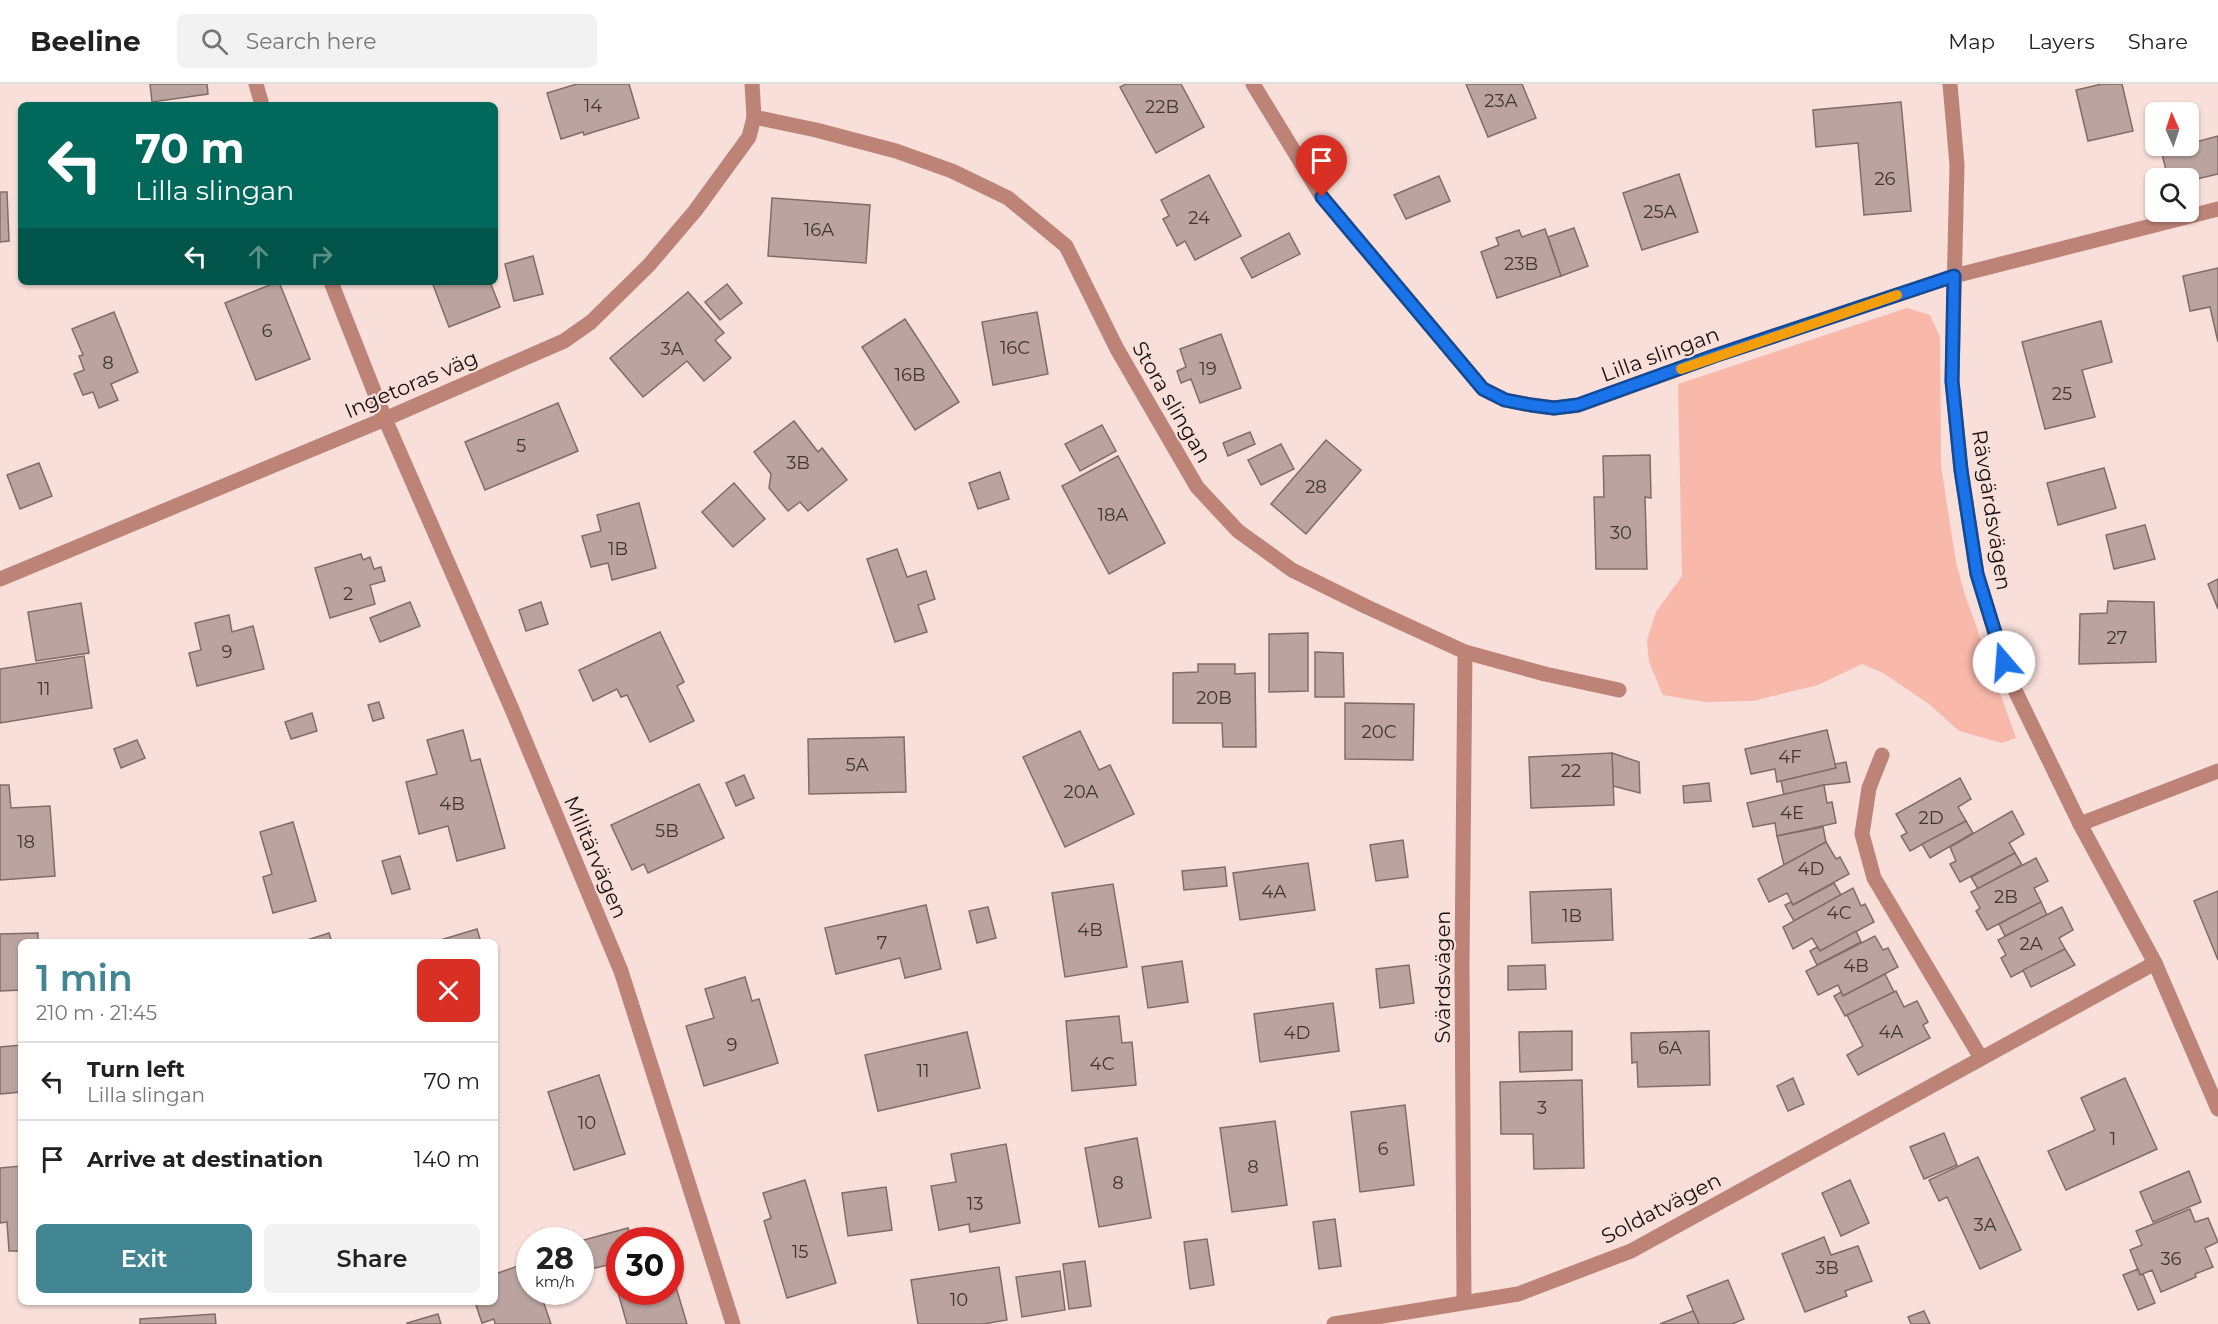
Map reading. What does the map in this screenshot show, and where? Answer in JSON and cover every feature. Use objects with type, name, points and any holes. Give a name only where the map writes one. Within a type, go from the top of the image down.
[{"type":"street","points":[[256,84],[261,102]]},
{"type":"street","points":[[752,84],[754,117]]},
{"type":"street","name":"Lilla slingan","points":[[1253,84],[1322,197],[1483,389],[1505,400],[1554,408],[1578,405],[1714,356],[1954,276],[2218,209]]},
{"type":"street","name":"Rävgärdsvägen","points":[[1950,84],[1957,165],[1952,381],[1961,470],[1977,574],[2009,678],[2080,824],[2155,963],[2218,1109]]},
{"type":"street","name":"Ingetoras väg","points":[[0,579],[385,419],[564,341],[591,322],[649,265],[695,212],[749,137],[754,117]]},
{"type":"street","name":"Stora slingan","points":[[754,117],[896,151],[952,171],[1008,198],[1066,246],[1118,349],[1197,487],[1238,531],[1292,570],[1465,652],[1545,674],[1619,690]]},
{"type":"street","name":"Militärvägen","points":[[332,285],[385,419],[511,707],[621,970],[733,1324]]},
{"type":"street","name":"Svärdsvägen","points":[[1464,1301],[1462,965],[1465,652]]},
{"type":"street","points":[[1882,755],[1869,788],[1862,834],[1874,878],[1981,1058]]},
{"type":"street","points":[[2080,824],[2218,771]]},
{"type":"street","name":"Soldatvägen","points":[[1334,1324],[1518,1294],[1631,1251],[2155,963]]},
{"type":"shaded area","points":[[1907,308],[1930,315],[1940,337],[1941,466],[1956,562],[1964,592],[2016,738],[2002,743],[1959,731],[1929,704],[1883,673],[1862,664],[1818,685],[1753,701],[1705,702],[1663,695],[1649,662],[1647,640],[1656,612],[1682,576],[1678,384]]},
{"type":"building","points":[[150,84],[207,84],[208,94],[152,102]]},
{"type":"building","points":[[577,84],[629,84],[639,118],[584,135],[583,132],[561,139],[547,93]]},
{"type":"building","points":[[1126,84],[1181,84],[1204,127],[1156,153],[1120,87]]},
{"type":"building","points":[[1466,84],[1522,84],[1536,118],[1488,137]]},
{"type":"building","points":[[2102,84],[2122,84],[2133,131],[2088,141],[2076,90]]},
{"type":"building","points":[[1901,102],[1911,211],[1864,215],[1858,143],[1816,147],[1813,110]]},
{"type":"building","points":[[2218,136],[2218,174],[2199,178],[2199,168],[2166,168],[2162,156],[2199,156],[2199,141]]},
{"type":"building","points":[[1679,174],[1698,232],[1642,250],[1623,193]]},
{"type":"building","points":[[1209,175],[1241,236],[1195,260],[1185,241],[1177,246],[1163,219],[1169,216],[1161,200]]},
{"type":"building","points":[[1439,176],[1450,201],[1406,219],[1394,195]]},
{"type":"building","points":[[0,192],[7,192],[9,241],[0,242]]},
{"type":"building","points":[[772,198],[870,205],[866,263],[768,256]]},
{"type":"building","points":[[1574,228],[1588,266],[1561,276],[1548,237]]},
{"type":"building","points":[[1545,229],[1561,276],[1497,298],[1481,252],[1499,245],[1496,238],[1519,230],[1522,237]]},
{"type":"building","points":[[1289,233],[1300,254],[1252,278],[1241,258]]},
{"type":"building","points":[[533,256],[543,294],[514,301],[505,264]]},
{"type":"building","points":[[2218,268],[2218,342],[2210,307],[2190,311],[2183,276]]},
{"type":"building","points":[[727,284],[742,303],[720,320],[705,302]]},
{"type":"building","points":[[270,285],[280,285],[310,359],[256,380],[225,303]]},
{"type":"building","points":[[433,285],[491,285],[500,307],[449,327]]},
{"type":"building","points":[[688,292],[724,333],[715,340],[731,358],[704,381],[687,361],[643,397],[610,358]]},
{"type":"building","points":[[114,312],[138,372],[111,384],[118,400],[99,408],[93,392],[83,395],[74,374],[84,370],[79,356],[83,355],[72,329]]},
{"type":"building","points":[[1037,312],[1048,374],[993,385],[982,322]]},
{"type":"building","points":[[905,319],[959,402],[915,430],[862,347]]},
{"type":"building","points":[[2101,321],[2112,362],[2082,370],[2095,417],[2045,429],[2022,342]]},
{"type":"building","points":[[1221,334],[1241,388],[1200,403],[1191,379],[1181,383],[1177,371],[1186,367],[1180,349]]},
{"type":"building","points":[[558,403],[578,451],[485,490],[465,442]]},
{"type":"building","points":[[794,421],[818,452],[822,448],[847,480],[808,511],[800,502],[788,511],[769,488],[771,474],[754,452]]},
{"type":"building","points":[[1102,425],[1116,451],[1080,471],[1065,444]]},
{"type":"building","points":[[1250,432],[1255,444],[1228,456],[1223,443]]},
{"type":"building","points":[[1326,440],[1361,470],[1306,534],[1271,504]]},
{"type":"building","points":[[1281,444],[1294,469],[1261,485],[1248,460]]},
{"type":"building","points":[[1650,455],[1651,498],[1645,497],[1647,569],[1596,569],[1594,497],[1604,497],[1603,456]]},
{"type":"building","points":[[1118,456],[1165,543],[1109,574],[1062,486]]},
{"type":"building","points":[[39,463],[52,496],[20,509],[7,475]]},
{"type":"building","points":[[2104,468],[2116,508],[2058,525],[2047,483]]},
{"type":"building","points":[[1000,472],[1009,499],[978,509],[969,483]]},
{"type":"building","points":[[734,483],[765,519],[733,547],[702,512]]},
{"type":"building","points":[[639,503],[656,568],[612,580],[608,563],[591,567],[582,536],[601,531],[597,515]]},
{"type":"building","points":[[2145,525],[2155,559],[2114,569],[2106,535]]},
{"type":"building","points":[[897,549],[907,577],[926,571],[935,599],[918,605],[927,632],[895,642],[867,559]]},
{"type":"building","points":[[361,554],[363,560],[370,557],[374,569],[381,567],[385,581],[370,585],[375,604],[330,618],[315,568]]},
{"type":"building","points":[[2218,579],[2218,609],[2208,584]]},
{"type":"building","points":[[2108,601],[2154,602],[2156,662],[2079,664],[2080,614],[2107,613]]},
{"type":"building","points":[[410,602],[420,626],[380,642],[370,618]]},
{"type":"building","points":[[541,602],[548,624],[526,631],[519,610]]},
{"type":"building","points":[[81,603],[89,653],[36,661],[28,612]]},
{"type":"building","points":[[229,615],[232,632],[253,626],[264,669],[197,686],[189,653],[201,650],[195,623]]},
{"type":"building","points":[[660,632],[684,682],[677,686],[694,721],[650,742],[627,695],[621,697],[617,689],[593,701],[579,670]]},
{"type":"building","points":[[1308,633],[1308,691],[1269,692],[1269,634]]},
{"type":"building","points":[[1315,652],[1343,653],[1344,697],[1315,697]]},
{"type":"building","points":[[84,656],[92,708],[0,723],[0,669]]},
{"type":"building","points":[[1198,664],[1235,664],[1235,674],[1255,673],[1256,747],[1223,747],[1222,723],[1173,723],[1173,673],[1198,672]]},
{"type":"building","points":[[379,702],[384,718],[373,721],[368,705]]},
{"type":"building","points":[[1345,703],[1414,704],[1413,760],[1345,759]]},
{"type":"building","points":[[312,713],[317,731],[291,739],[285,722]]},
{"type":"building","points":[[463,730],[471,761],[480,759],[505,848],[457,861],[448,826],[419,834],[406,782],[437,774],[427,740]]},
{"type":"building","points":[[1827,730],[1836,768],[1777,782],[1775,769],[1751,774],[1745,749]]},
{"type":"building","points":[[1080,731],[1099,770],[1110,765],[1134,814],[1065,847],[1023,757]]},
{"type":"building","points":[[904,737],[906,792],[809,794],[808,739]]},
{"type":"building","points":[[137,740],[145,758],[121,768],[114,749]]},
{"type":"building","points":[[1612,753],[1639,762],[1640,793],[1613,786]]},
{"type":"building","points":[[1612,753],[1614,805],[1531,808],[1529,757]]},
{"type":"building","points":[[1846,762],[1850,782],[1824,785],[1784,795],[1781,781],[1836,768],[1835,764]]},
{"type":"building","points":[[744,775],[754,798],[736,806],[726,783]]},
{"type":"building","points":[[1960,778],[1971,799],[1958,807],[1966,821],[1910,851],[1901,836],[1907,833],[1896,814]]},
{"type":"building","points":[[1709,783],[1711,801],[1684,803],[1683,786]]},
{"type":"building","points":[[699,784],[724,838],[648,873],[644,864],[632,870],[611,825]]},
{"type":"building","points":[[0,785],[9,785],[11,808],[50,806],[55,876],[0,880]]},
{"type":"building","points":[[1824,785],[1827,803],[1832,802],[1836,823],[1777,836],[1775,823],[1753,827],[1747,803]]},
{"type":"building","points":[[2012,811],[2024,834],[2009,843],[2015,853],[1960,882],[1950,864],[1956,861],[1950,847]]},
{"type":"building","points":[[1966,821],[1973,833],[1930,858],[1922,844]]},
{"type":"building","points":[[293,822],[316,901],[273,913],[263,877],[272,874],[260,832]]},
{"type":"building","points":[[1823,827],[1826,842],[1784,865],[1777,836]]},
{"type":"building","points":[[1403,840],[1408,877],[1376,881],[1370,845]]},
{"type":"building","points":[[1826,842],[1836,859],[1840,857],[1849,874],[1793,905],[1787,893],[1769,902],[1758,879]]},
{"type":"building","points":[[2015,853],[2022,865],[1978,889],[1971,877]]},
{"type":"building","points":[[400,856],[410,889],[392,894],[382,861]]},
{"type":"building","points":[[2036,858],[2048,881],[2034,888],[2041,902],[1987,930],[1976,911],[1980,908],[1971,892]]},
{"type":"building","points":[[1308,863],[1315,910],[1240,920],[1233,873]]},
{"type":"building","points":[[1225,867],[1227,886],[1184,890],[1182,871]]},
{"type":"building","points":[[1834,883],[1841,895],[1794,921],[1785,905],[1791,902],[1793,905]]},
{"type":"building","points":[[1113,884],[1127,967],[1065,977],[1052,893]]},
{"type":"building","points":[[1853,888],[1861,906],[1865,904],[1874,922],[1820,951],[1812,938],[1793,949],[1783,927]]},
{"type":"building","points":[[1611,889],[1613,940],[1532,943],[1530,892]]},
{"type":"building","points":[[2218,891],[2218,960],[2194,901]]},
{"type":"building","points":[[2041,902],[2047,915],[2005,936],[1999,924]]},
{"type":"building","points":[[926,905],[941,969],[905,978],[900,958],[836,974],[825,928]]},
{"type":"building","points":[[988,907],[996,938],[977,943],[969,911]]},
{"type":"building","points":[[2062,907],[2073,930],[2059,938],[2065,949],[2011,977],[2001,958],[2006,955],[1998,940]]},
{"type":"building","points":[[477,929],[480,939],[444,939]]},
{"type":"building","points":[[1856,931],[1861,942],[1817,965],[1810,951],[1817,947],[1820,951]]},
{"type":"building","points":[[38,933],[38,939],[18,939],[18,990],[0,991],[0,934]]},
{"type":"building","points":[[329,933],[331,939],[310,939]]},
{"type":"building","points":[[1875,936],[1883,950],[1888,948],[1898,967],[1843,996],[1838,985],[1818,995],[1806,971]]},
{"type":"building","points":[[2065,949],[2075,965],[2031,987],[2023,970]]},
{"type":"building","points":[[1182,961],[1188,1002],[1148,1008],[1142,967]]},
{"type":"building","points":[[1409,965],[1414,1003],[1380,1008],[1376,969]]},
{"type":"building","points":[[1545,965],[1546,989],[1508,990],[1508,966]]},
{"type":"building","points":[[1885,974],[1894,992],[1845,1016],[1834,996],[1841,992],[1843,996]]},
{"type":"building","points":[[745,977],[752,1001],[759,999],[778,1063],[704,1086],[686,1026],[714,1018],[705,989]]},
{"type":"building","points":[[1896,991],[1904,1007],[1917,1001],[1928,1022],[1923,1025],[1930,1038],[1858,1075],[1847,1055],[1863,1046],[1847,1015]]},
{"type":"building","points":[[1333,1003],[1339,1051],[1260,1062],[1254,1014]]},
{"type":"building","points":[[1119,1016],[1122,1043],[1132,1042],[1136,1085],[1072,1091],[1066,1021]]},
{"type":"building","points":[[1572,1031],[1572,1070],[1520,1072],[1519,1032]]},
{"type":"building","points":[[1709,1031],[1710,1085],[1638,1087],[1637,1062],[1632,1063],[1631,1033]]},
{"type":"building","points":[[967,1032],[980,1088],[878,1111],[865,1055]]},
{"type":"building","points":[[18,1045],[18,1092],[0,1094],[0,1047]]},
{"type":"building","points":[[599,1075],[625,1154],[574,1170],[548,1092]]},
{"type":"building","points":[[1793,1078],[1804,1104],[1788,1111],[1777,1086]]},
{"type":"building","points":[[2125,1078],[2157,1149],[2066,1190],[2048,1151],[2095,1130],[2081,1098]]},
{"type":"building","points":[[1582,1080],[1584,1168],[1534,1169],[1533,1134],[1501,1134],[1500,1082]]},
{"type":"building","points":[[1405,1105],[1414,1185],[1360,1192],[1351,1112]]},
{"type":"building","points":[[1275,1121],[1287,1205],[1232,1212],[1220,1128]]},
{"type":"building","points":[[1944,1133],[1957,1165],[1924,1179],[1910,1147]]},
{"type":"building","points":[[1137,1138],[1151,1218],[1099,1227],[1085,1148]]},
{"type":"building","points":[[1006,1144],[1020,1223],[970,1232],[969,1224],[939,1230],[931,1186],[956,1182],[951,1154]]},
{"type":"building","points":[[1978,1157],[2021,1250],[1980,1269],[1947,1197],[1939,1201],[1929,1180]]},
{"type":"building","points":[[18,1166],[18,1251],[9,1251],[7,1222],[0,1223],[0,1168]]},
{"type":"building","points":[[2189,1171],[2201,1202],[2153,1222],[2140,1192]]},
{"type":"building","points":[[805,1180],[836,1283],[787,1298],[764,1221],[771,1218],[763,1193]]},
{"type":"building","points":[[1850,1180],[1869,1223],[1841,1236],[1822,1193]]},
{"type":"building","points":[[886,1187],[892,1230],[848,1236],[842,1193]]},
{"type":"building","points":[[2190,1209],[2195,1222],[2208,1218],[2218,1242],[2205,1248],[2213,1267],[2161,1292],[2152,1270],[2140,1275],[2130,1250],[2142,1245],[2136,1231]]},
{"type":"building","points":[[1335,1219],[1341,1266],[1319,1269],[1313,1222]]},
{"type":"building","points":[[606,1234],[606,1265],[594,1268],[594,1237]]},
{"type":"building","points":[[1824,1237],[1831,1255],[1858,1246],[1872,1281],[1845,1291],[1847,1296],[1805,1312],[1782,1254]]},
{"type":"building","points":[[1207,1239],[1214,1285],[1190,1289],[1184,1242]]},
{"type":"building","points":[[1085,1261],[1091,1306],[1069,1309],[1063,1264]]},
{"type":"building","points":[[516,1267],[516,1305],[544,1305],[551,1324],[495,1324],[494,1319],[482,1323],[476,1305],[498,1305],[498,1273]]},
{"type":"building","points":[[999,1267],[1007,1320],[983,1324],[918,1324],[911,1280]]},
{"type":"building","points":[[2138,1269],[2140,1275],[2143,1274],[2155,1303],[2138,1310],[2123,1275]]},
{"type":"building","points":[[1060,1271],[1065,1310],[1022,1317],[1016,1277]]},
{"type":"building","points":[[1728,1280],[1744,1319],[1732,1324],[1699,1324],[1687,1296]]},
{"type":"building","points":[[622,1305],[681,1305],[687,1324],[627,1324]]},
{"type":"building","points":[[1693,1311],[1699,1324],[1660,1324]]},
{"type":"building","points":[[1924,1311],[1930,1324],[1911,1324],[1908,1317]]},
{"type":"building","points":[[215,1314],[216,1324],[140,1324],[140,1319]]},
{"type":"building","points":[[438,1314],[441,1324],[407,1324],[407,1323]]},
{"type":"slow traffic","points":[[1681,369],[1897,295]]},
{"type":"route","points":[[1322,197],[1483,389],[1505,400],[1554,408],[1578,405],[1714,356],[1954,276],[1952,381],[1961,470],[1977,574],[2004,662]]}]
